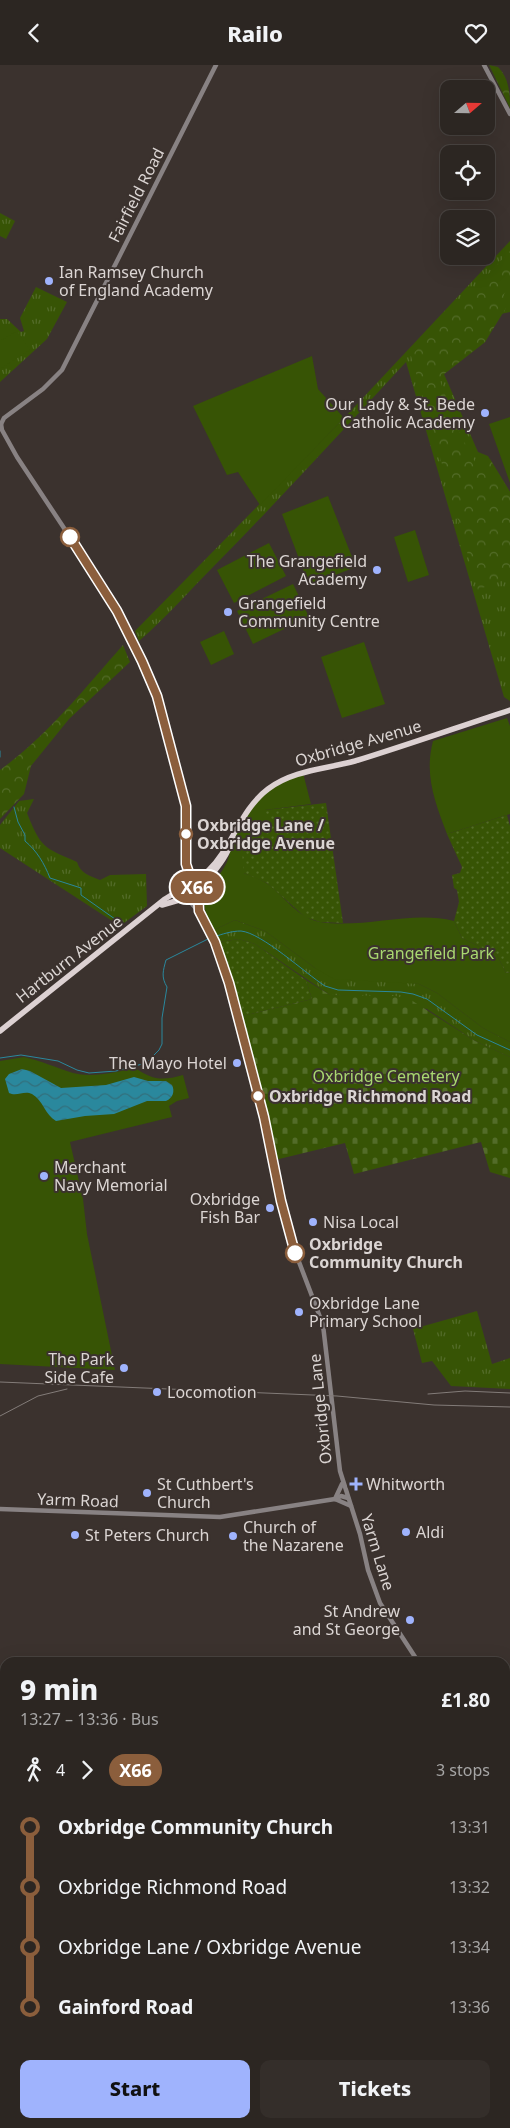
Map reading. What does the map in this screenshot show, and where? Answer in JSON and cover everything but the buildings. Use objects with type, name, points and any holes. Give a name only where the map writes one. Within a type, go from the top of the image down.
[{"type":"main road","name":"Oxbridge Avenue","points":[[192,882],[208,871],[251,806],[267,790],[292,775],[357,760],[510,710]]},
{"type":"main road","name":"Oxbridge Avenue","points":[[197,893],[218,868],[226,855],[235,832]]},
{"type":"main road","points":[[186,882],[192,882],[196,884],[197,893],[191,898],[186,898],[182,894],[181,888],[186,882]]},
{"type":"main road","name":"Hartburn Avenue","points":[[0,1031],[181,888]]},
{"type":"main road","name":"Hartburn Avenue","points":[[156,908],[175,899],[186,898]]},
{"type":"street","name":"Fairfield Road","points":[[0,424],[4,417],[43,389],[62,370],[216,65]]},
{"type":"street","points":[[484,65],[510,114]]},
{"type":"street","points":[[0,424],[17,457],[103,587],[149,677],[161,710],[186,806],[186,864],[181,888]]},
{"type":"street","points":[[186,864],[192,882]]},
{"type":"street","points":[[197,893],[199,911]]},
{"type":"street","points":[[186,898],[199,911]]},
{"type":"street","name":"Oxbridge Lane","points":[[199,911],[212,934],[229,983],[262,1110],[287,1225],[323,1325],[338,1463],[348,1498]]},
{"type":"street","points":[[343,1483],[334,1499],[351,1506]]},
{"type":"street","name":"Yarm Road","points":[[0,1509],[218,1517],[334,1499],[341,1496],[348,1498]]},
{"type":"street","name":"Yarm Lane","points":[[348,1498],[368,1570],[380,1603],[415,1657]]},
{"type":"green space","points":[[489,65],[498,67],[505,76],[509,91],[510,108]]},
{"type":"green space","points":[[0,213],[15,221],[6,239],[0,236]]},
{"type":"green space","points":[[510,241],[510,312],[501,314],[485,342],[444,374],[478,452],[488,456],[510,492],[510,701],[504,697],[406,362],[263,515],[168,614],[139,641],[135,631],[344,418],[487,265],[495,265],[495,257]]},
{"type":"green space","points":[[510,251],[510,289],[504,294],[506,308],[485,342],[439,378],[459,432],[475,462],[490,459],[510,492],[510,576],[478,590],[411,356]]},
{"type":"green space","points":[[36,287],[67,302],[47,339],[0,382],[0,319],[7,319],[21,332],[24,331],[20,318]]},
{"type":"green space","points":[[17,331],[30,350],[0,369],[0,341]]},
{"type":"green space","points":[[312,356],[318,389],[344,418],[260,505],[238,472],[227,475],[193,406]]},
{"type":"green space","points":[[510,417],[510,483],[489,424]]},
{"type":"green space","points":[[328,496],[356,567],[309,585],[282,514]]},
{"type":"green space","points":[[415,530],[429,575],[408,582],[394,537]]},
{"type":"green space","points":[[269,543],[286,576],[234,603],[217,570]]},
{"type":"green space","points":[[293,584],[309,617],[253,644],[237,611]]},
{"type":"green space","points":[[224,631],[234,654],[211,665],[200,642]]},
{"type":"green space","points":[[364,642],[385,704],[342,718],[321,657]]},
{"type":"green space","points":[[123,645],[130,662],[69,719],[31,766],[24,794],[0,819],[0,770],[50,727]]},
{"type":"green space","points":[[507,718],[510,726],[510,814],[447,834],[430,777],[433,741]]},
{"type":"green space","name":"Grangefield Park","points":[[303,773],[311,804],[265,810],[266,828],[255,829],[258,850],[244,873],[265,882],[298,912],[320,922],[337,924],[421,917],[454,921],[462,938],[497,955],[506,973],[510,972],[510,1042],[483,1028],[437,993],[419,984],[334,979],[315,968],[265,931],[235,920],[214,930],[204,907],[204,899],[227,862],[238,825],[268,789]]},
{"type":"green space","points":[[34,799],[27,813],[44,845],[77,862],[83,871],[100,880],[110,875],[146,874],[147,906],[120,926],[0,848],[0,825],[19,801]]},
{"type":"green space","points":[[326,803],[343,923],[320,922],[305,917],[267,883],[244,873],[242,852],[258,849],[255,829],[265,827],[265,810]]},
{"type":"green space","points":[[507,815],[510,826],[510,972],[506,973],[497,955],[462,938],[454,921],[459,902],[452,875],[460,873],[462,867],[447,834]]},
{"type":"green space","points":[[235,920],[265,931],[315,968],[419,984],[437,993],[483,1028],[510,1042],[510,1057],[475,1041],[427,1009],[348,996],[330,995],[255,944],[239,939],[219,942],[214,930]]},
{"type":"green space","points":[[239,939],[255,944],[306,980],[312,999],[243,1016],[228,964],[219,942]]},
{"type":"green space","name":"Oxbridge Cemetery","points":[[306,980],[330,995],[396,996],[411,1000],[475,1041],[510,1057],[510,1178],[490,1172],[481,1142],[354,1174],[345,1143],[275,1160],[243,1016],[312,999]]},
{"type":"green space","points":[[24,1057],[73,1073],[88,1075],[135,1068],[147,1075],[163,1079],[183,1075],[189,1098],[177,1101],[169,1106],[172,1117],[70,1142],[83,1199],[87,1234],[115,1370],[0,1364],[0,1061]]},
{"type":"green space","points":[[477,1311],[492,1364],[510,1358],[510,1389],[451,1386],[432,1361],[422,1363],[413,1329]]},
{"type":"water","points":[[22,1069],[30,1071],[61,1088],[106,1085],[134,1077],[148,1081],[166,1081],[172,1085],[173,1092],[172,1096],[166,1101],[147,1101],[114,1114],[56,1121],[32,1094],[9,1093],[5,1079],[9,1074]]},
{"type":"waterway","points":[[0,751],[0,757]]},
{"type":"waterway","points":[[14,807],[18,822],[25,835],[25,841],[40,858],[50,878],[81,888],[81,895],[122,924]]},
{"type":"waterway","points":[[214,937],[238,931],[250,933],[272,946],[325,986],[338,990],[401,992],[427,999],[477,1035],[510,1050]]},
{"type":"waterway","points":[[0,1058],[21,1055],[58,1061],[77,1070],[89,1073],[116,1071],[146,1063],[159,1050],[162,1044],[162,1018],[167,987],[163,974],[166,960],[210,938]]},
{"type":"railway","points":[[0,1382],[337,1396],[434,1405],[510,1407]]},
{"type":"railway","points":[[0,1416],[38,1396],[67,1389]]},
{"type":"railway","points":[[428,1394],[465,1391],[510,1393]]},
{"type":"bus line","name":"X66","points":[[70,537],[117,611],[142,661],[161,710],[186,806],[186,864],[192,882],[198,888],[199,911],[212,934],[229,983],[264,1117],[281,1201],[295,1253]]},
{"type":"place","name":"Ian Ramsey Church of England Academy","points":[[49,281]]},
{"type":"place","name":"Our Lady & St. Bede Catholic Academy","points":[[485,413]]},
{"type":"place","name":"The Grangefield Academy","points":[[377,570]]},
{"type":"place","name":"Grangefield Community Centre","points":[[228,612]]},
{"type":"place","name":"Oxbridge Lane / Oxbridge Avenue","points":[[186,834]]},
{"type":"place","name":"The Mayo Hotel","points":[[237,1063]]},
{"type":"place","name":"Oxbridge Richmond Road","points":[[258,1096]]},
{"type":"place","name":"Merchant Navy Memorial","points":[[44,1176]]},
{"type":"place","name":"Oxbridge Fish Bar","points":[[270,1208]]},
{"type":"place","name":"Nisa Local","points":[[313,1222]]},
{"type":"place","name":"Oxbridge Community Church","points":[[295,1253]]},
{"type":"place","name":"Oxbridge Lane Primary School","points":[[299,1312]]},
{"type":"place","name":"The Park Side Cafe","points":[[124,1368]]},
{"type":"place","name":"Locomotion","points":[[157,1392]]},
{"type":"place","name":"Whitworth","points":[[356,1484]]},
{"type":"place","name":"St Cuthbert's Church","points":[[147,1493]]},
{"type":"place","name":"Aldi","points":[[406,1532]]},
{"type":"place","name":"St Peters Church","points":[[75,1535]]},
{"type":"place","name":"Church of the Nazarene","points":[[233,1536]]},
{"type":"place","name":"St Andrew and St George","points":[[410,1620]]}]
